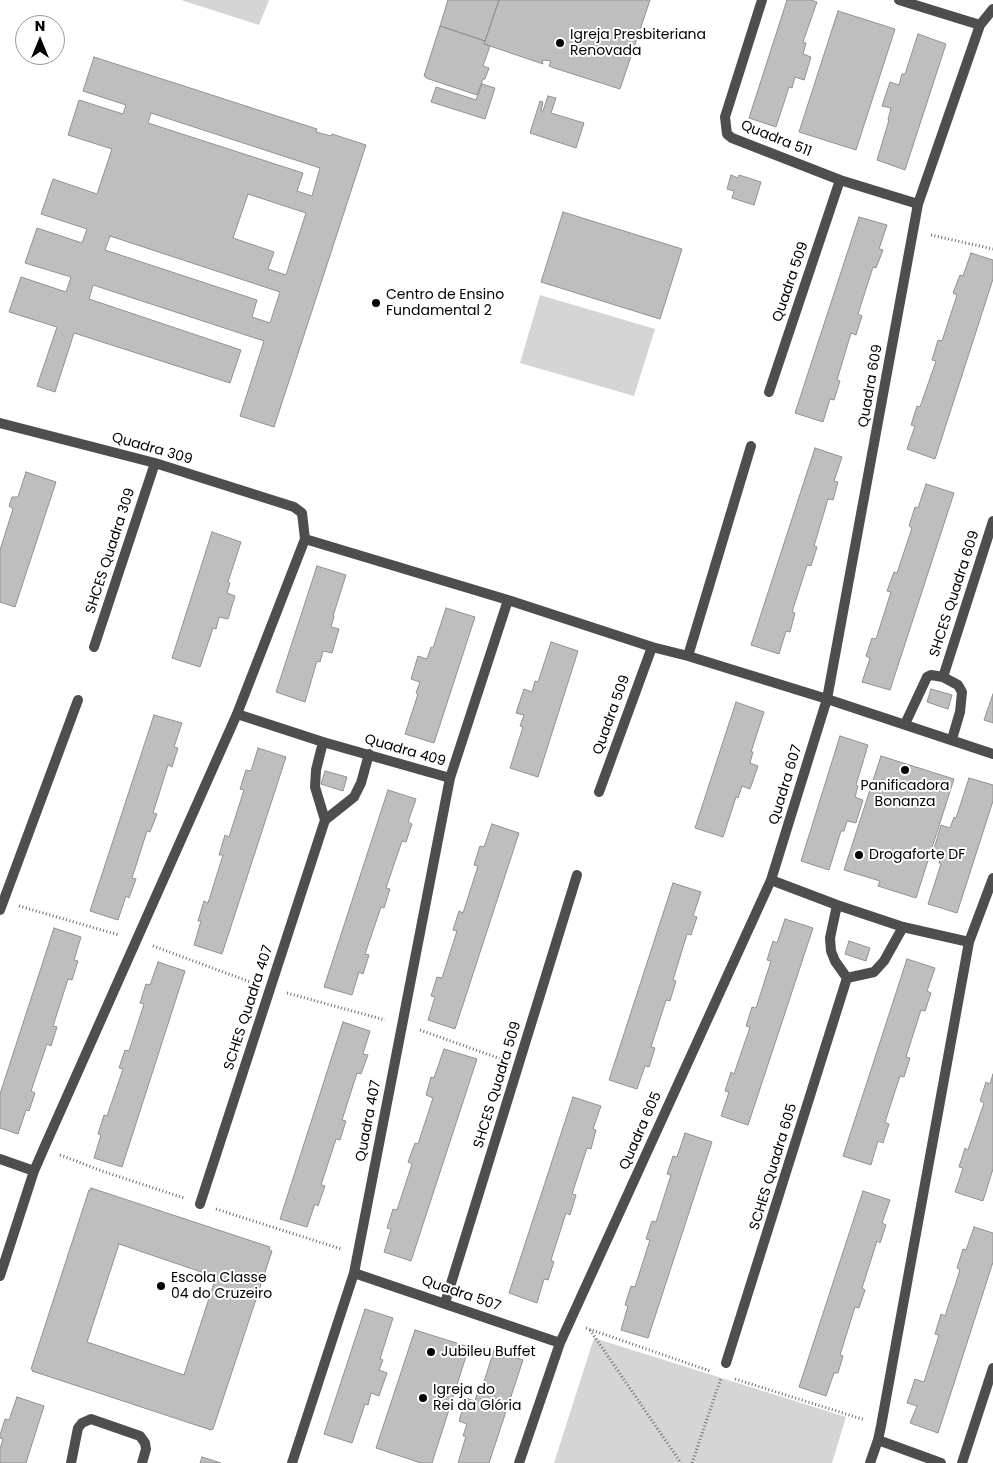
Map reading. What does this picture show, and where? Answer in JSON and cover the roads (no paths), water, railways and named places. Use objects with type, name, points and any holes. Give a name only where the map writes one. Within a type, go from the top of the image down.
[{"type":"street","name":"Quadra 511","points":[[762,0],[725,117],[727,134],[732,138],[840,180],[918,204]]},
{"type":"street","points":[[899,0],[980,25]]},
{"type":"street","name":"Quadra 609","points":[[827,699],[918,204],[980,25],[993,9]]},
{"type":"street","name":"Quadra 509","points":[[768,392],[840,180]]},
{"type":"street","name":"Quadra 309","points":[[0,423],[155,462],[294,507],[302,513],[305,539]]},
{"type":"street","points":[[688,656],[751,446]]},
{"type":"street","name":"SHCES Quadra 309","points":[[94,647],[155,462]]},
{"type":"street","name":"SHCES Quadra 609","points":[[943,677],[993,520]]},
{"type":"street","points":[[0,1276],[34,1171],[237,714],[305,539],[508,600],[652,647],[688,656],[827,699],[993,754]]},
{"type":"street","name":"Quadra 409","points":[[237,714],[323,742],[450,778],[508,600]]},
{"type":"street","name":"Quadra 509","points":[[598,792],[652,647]]},
{"type":"street","points":[[905,724],[927,677],[943,677],[958,685],[962,692],[960,712],[952,739]]},
{"type":"street","name":"Quadra 607","points":[[771,880],[827,699]]},
{"type":"street","points":[[0,910],[78,700]]},
{"type":"street","points":[[323,742],[316,770],[315,787],[325,820],[354,797],[361,783],[369,754]]},
{"type":"street","name":"Quadra 407","points":[[292,1463],[354,1273],[450,778]]},
{"type":"street","name":"SCHES Quadra 407","points":[[200,1204],[325,820]]},
{"type":"street","name":"SHCES Quadra 509","points":[[445,1303],[577,875]]},
{"type":"street","points":[[870,1463],[878,1440],[969,942],[993,878]]},
{"type":"street","points":[[771,880],[903,927],[969,942]]},
{"type":"street","name":"Quadra 605","points":[[519,1463],[560,1343],[771,880]]},
{"type":"street","points":[[837,904],[830,938],[831,952],[847,978],[874,972],[884,961],[903,927]]},
{"type":"street","name":"SCHES Quadra 605","points":[[726,1363],[847,978]]},
{"type":"street","points":[[0,1158],[34,1171]]},
{"type":"street","name":"Quadra 507","points":[[354,1273],[560,1343]]},
{"type":"street","points":[[962,1463],[993,1368]]},
{"type":"street","points":[[71,1463],[78,1428],[82,1422],[91,1420],[140,1436],[146,1450],[142,1463]]},
{"type":"street","points":[[878,1440],[941,1463]]},
{"type":"place","name":"Igreja Presbiteriana Renovada","points":[[560,43]]},
{"type":"place","name":"Centro de Ensino Fundamental 2","points":[[376,303]]},
{"type":"place","name":"Panificadora Bonanza","points":[[905,770]]},
{"type":"place","name":"Drogaforte DF","points":[[859,855]]},
{"type":"place","name":"Escola Classe 04 do Cruzeiro","points":[[161,1286]]},
{"type":"place","name":"Jubileu Buffet","points":[[431,1352]]},
{"type":"place","name":"Igreja do Rei da Glória","points":[[423,1398]]}]
